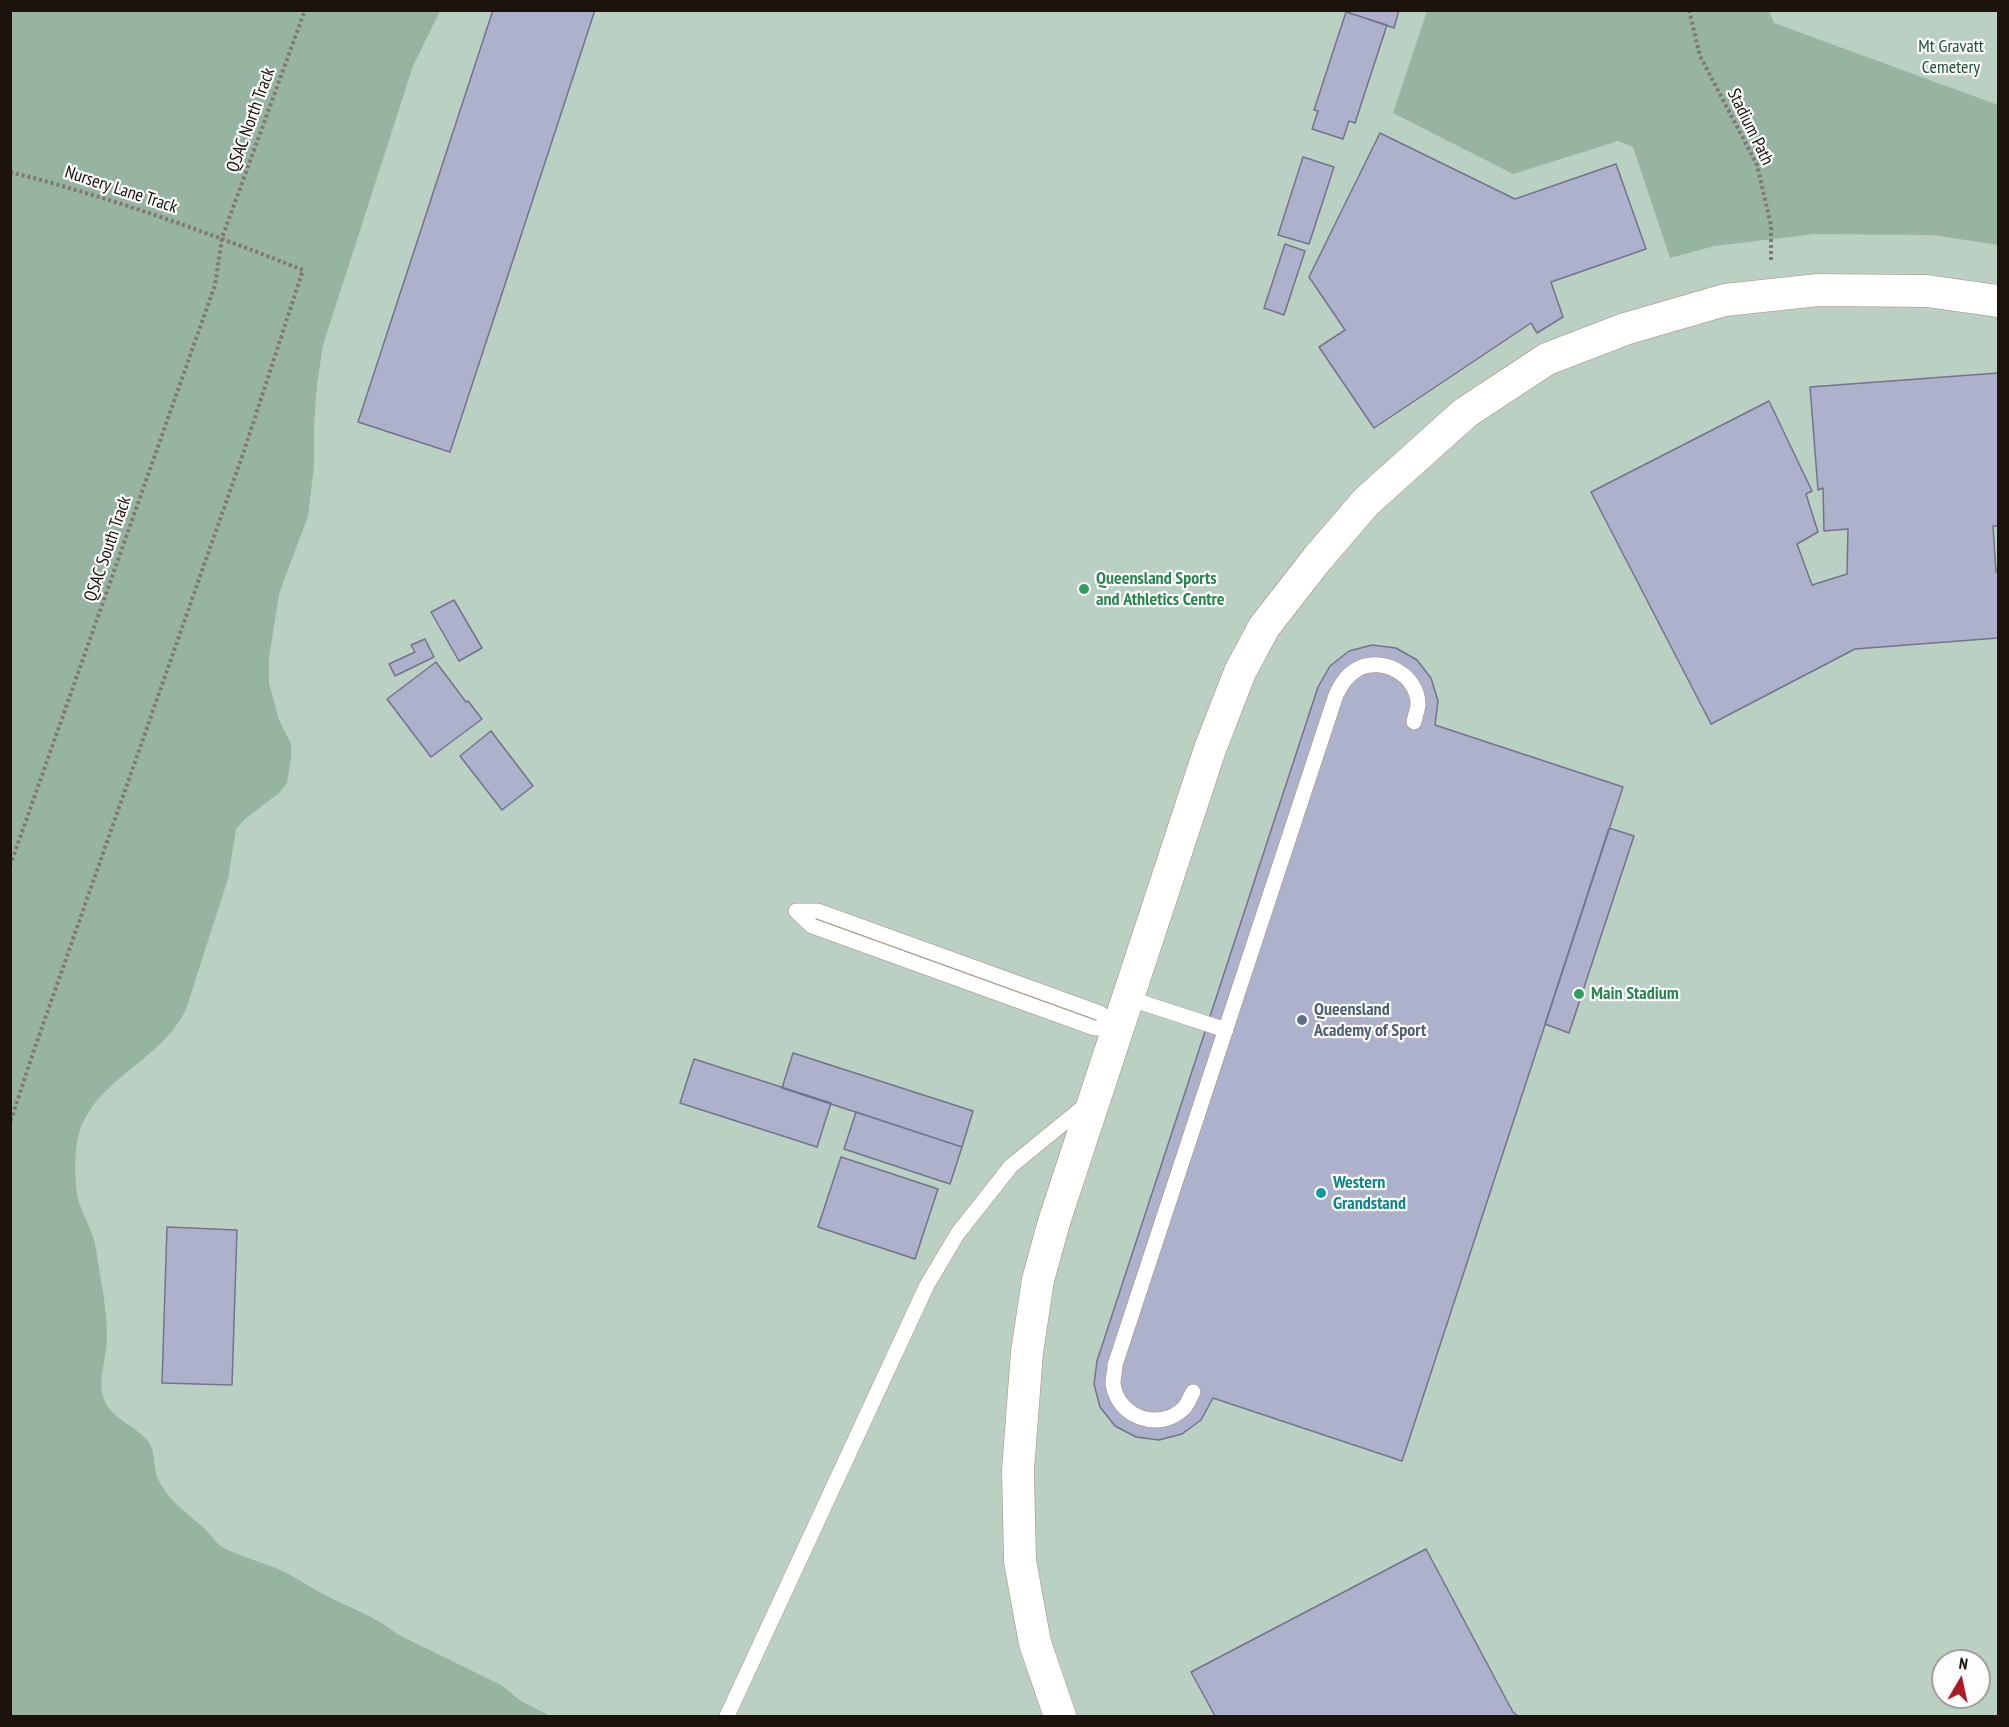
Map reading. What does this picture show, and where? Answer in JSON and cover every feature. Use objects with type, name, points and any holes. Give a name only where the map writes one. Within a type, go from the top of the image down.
[{"type":"street","points":[[1060,1716],[1035,1643],[1020,1561],[1018,1470],[1026,1352],[1038,1280],[1054,1222],[1210,749],[1240,672],[1264,627],[1317,559],[1366,502],[1465,413],[1547,359],[1625,329],[1725,300],[1818,290],[1927,291],[1998,301]]},
{"type":"lane","points":[[1193,1392],[1186,1407],[1173,1416],[1158,1421],[1142,1419],[1128,1410],[1118,1398],[1113,1383],[1115,1365],[1336,695],[1345,679],[1358,669],[1373,664],[1390,666],[1404,674],[1413,687],[1418,703],[1414,722]]},
{"type":"lane","points":[[818,910],[992,973],[1100,1013],[1118,1028],[1094,1028],[812,926],[796,911],[818,910]]},
{"type":"lane","points":[[1128,998],[1226,1030]]},
{"type":"lane","points":[[727,1716],[927,1285],[958,1233],[1011,1166],[1096,1097]]},
{"type":"path","name":"QSAC North Track","points":[[222,238],[305,10]]},
{"type":"path","name":"Stadium Path","points":[[1689,10],[1700,56],[1757,165],[1771,225],[1772,295]]},
{"type":"path","name":"Nursery Lane Track","points":[[10,172],[64,185],[222,238],[303,270],[244,451],[10,1123]]},
{"type":"path","name":"QSAC South Track","points":[[10,866],[216,285],[222,238]]},
{"type":"green space","points":[[11,10],[440,11],[413,66],[323,345],[317,384],[314,466],[308,516],[279,594],[269,658],[269,683],[279,720],[291,744],[287,783],[279,793],[245,819],[236,829],[228,879],[186,1009],[162,1042],[101,1096],[89,1111],[78,1137],[77,1195],[95,1244],[104,1299],[107,1338],[101,1386],[104,1401],[114,1414],[147,1440],[152,1449],[158,1479],[172,1500],[224,1548],[290,1575],[371,1617],[397,1634],[501,1685],[521,1701],[550,1716],[11,1716]]},
{"type":"green space","name":"Queensland Sports and Athletics Centre","points":[[367,11],[1998,11],[1998,1716],[11,1716],[11,1052]]},
{"type":"green space","points":[[1427,11],[1769,11],[1774,23],[1998,105],[1998,245],[1932,235],[1815,234],[1714,246],[1670,258],[1633,147],[1618,141],[1513,174],[1393,113]]},
{"type":"building","points":[[493,10],[595,10],[450,452],[358,422]]},
{"type":"building","points":[[1341,10],[1399,10],[1394,28]]},
{"type":"building","points":[[1346,12],[1387,25],[1355,123],[1349,121],[1343,139],[1312,129],[1318,111],[1314,110]]},
{"type":"building","points":[[1380,133],[1515,199],[1616,164],[1646,249],[1551,282],[1563,317],[1537,333],[1531,323],[1374,428],[1319,347],[1345,330],[1309,277]]},
{"type":"building","points":[[1303,157],[1334,167],[1309,244],[1278,235]]},
{"type":"building","points":[[1285,244],[1305,251],[1284,315],[1264,308]]},
{"type":"building","points":[[1998,373],[1998,526],[1993,526],[1996,572],[1998,572],[1998,638],[1855,649],[1711,724],[1591,492],[1769,401],[1812,491],[1806,494],[1818,532],[1797,544],[1812,585],[1847,574],[1848,529],[1824,531],[1823,488],[1818,490],[1810,387]]},
{"type":"building","points":[[454,600],[482,648],[459,661],[431,612]]},
{"type":"building","points":[[425,639],[434,657],[395,676],[389,664],[415,652],[411,645]]},
{"type":"building","name":"Western Grandstand","points":[[1372,645],[1396,648],[1417,660],[1431,678],[1438,701],[1435,725],[1623,787],[1402,1461],[1213,1398],[1201,1420],[1182,1434],[1159,1440],[1136,1437],[1115,1426],[1100,1407],[1094,1384],[1097,1361],[1318,687],[1330,666],[1349,651]]},
{"type":"building","points":[[436,662],[482,719],[431,757],[387,699]]},
{"type":"building","points":[[491,731],[533,786],[502,810],[460,756]]},
{"type":"building","points":[[1609,828],[1634,836],[1569,1033],[1545,1024]]},
{"type":"building","points":[[793,1053],[973,1111],[962,1147],[782,1088]]},
{"type":"building","points":[[694,1059],[831,1103],[817,1147],[680,1103]]},
{"type":"building","points":[[856,1112],[962,1147],[950,1184],[844,1149]]},
{"type":"building","points":[[841,1157],[938,1189],[915,1259],[818,1227]]},
{"type":"building","points":[[167,1227],[237,1230],[232,1385],[162,1383]]},
{"type":"building","points":[[1426,1549],[1513,1712],[1518,1716],[1215,1716],[1191,1672]]},
{"type":"place","name":"Queensland Sports and Athletics Centre","points":[[1084,589]]},
{"type":"place","name":"Main Stadium","points":[[1579,994]]},
{"type":"place","name":"Queensland Academy of Sport","points":[[1302,1020]]},
{"type":"place","name":"Western Grandstand","points":[[1321,1193]]},
{"type":"park label","name":"Mt Gravatt Cemetery","points":[[1951,57]]}]
